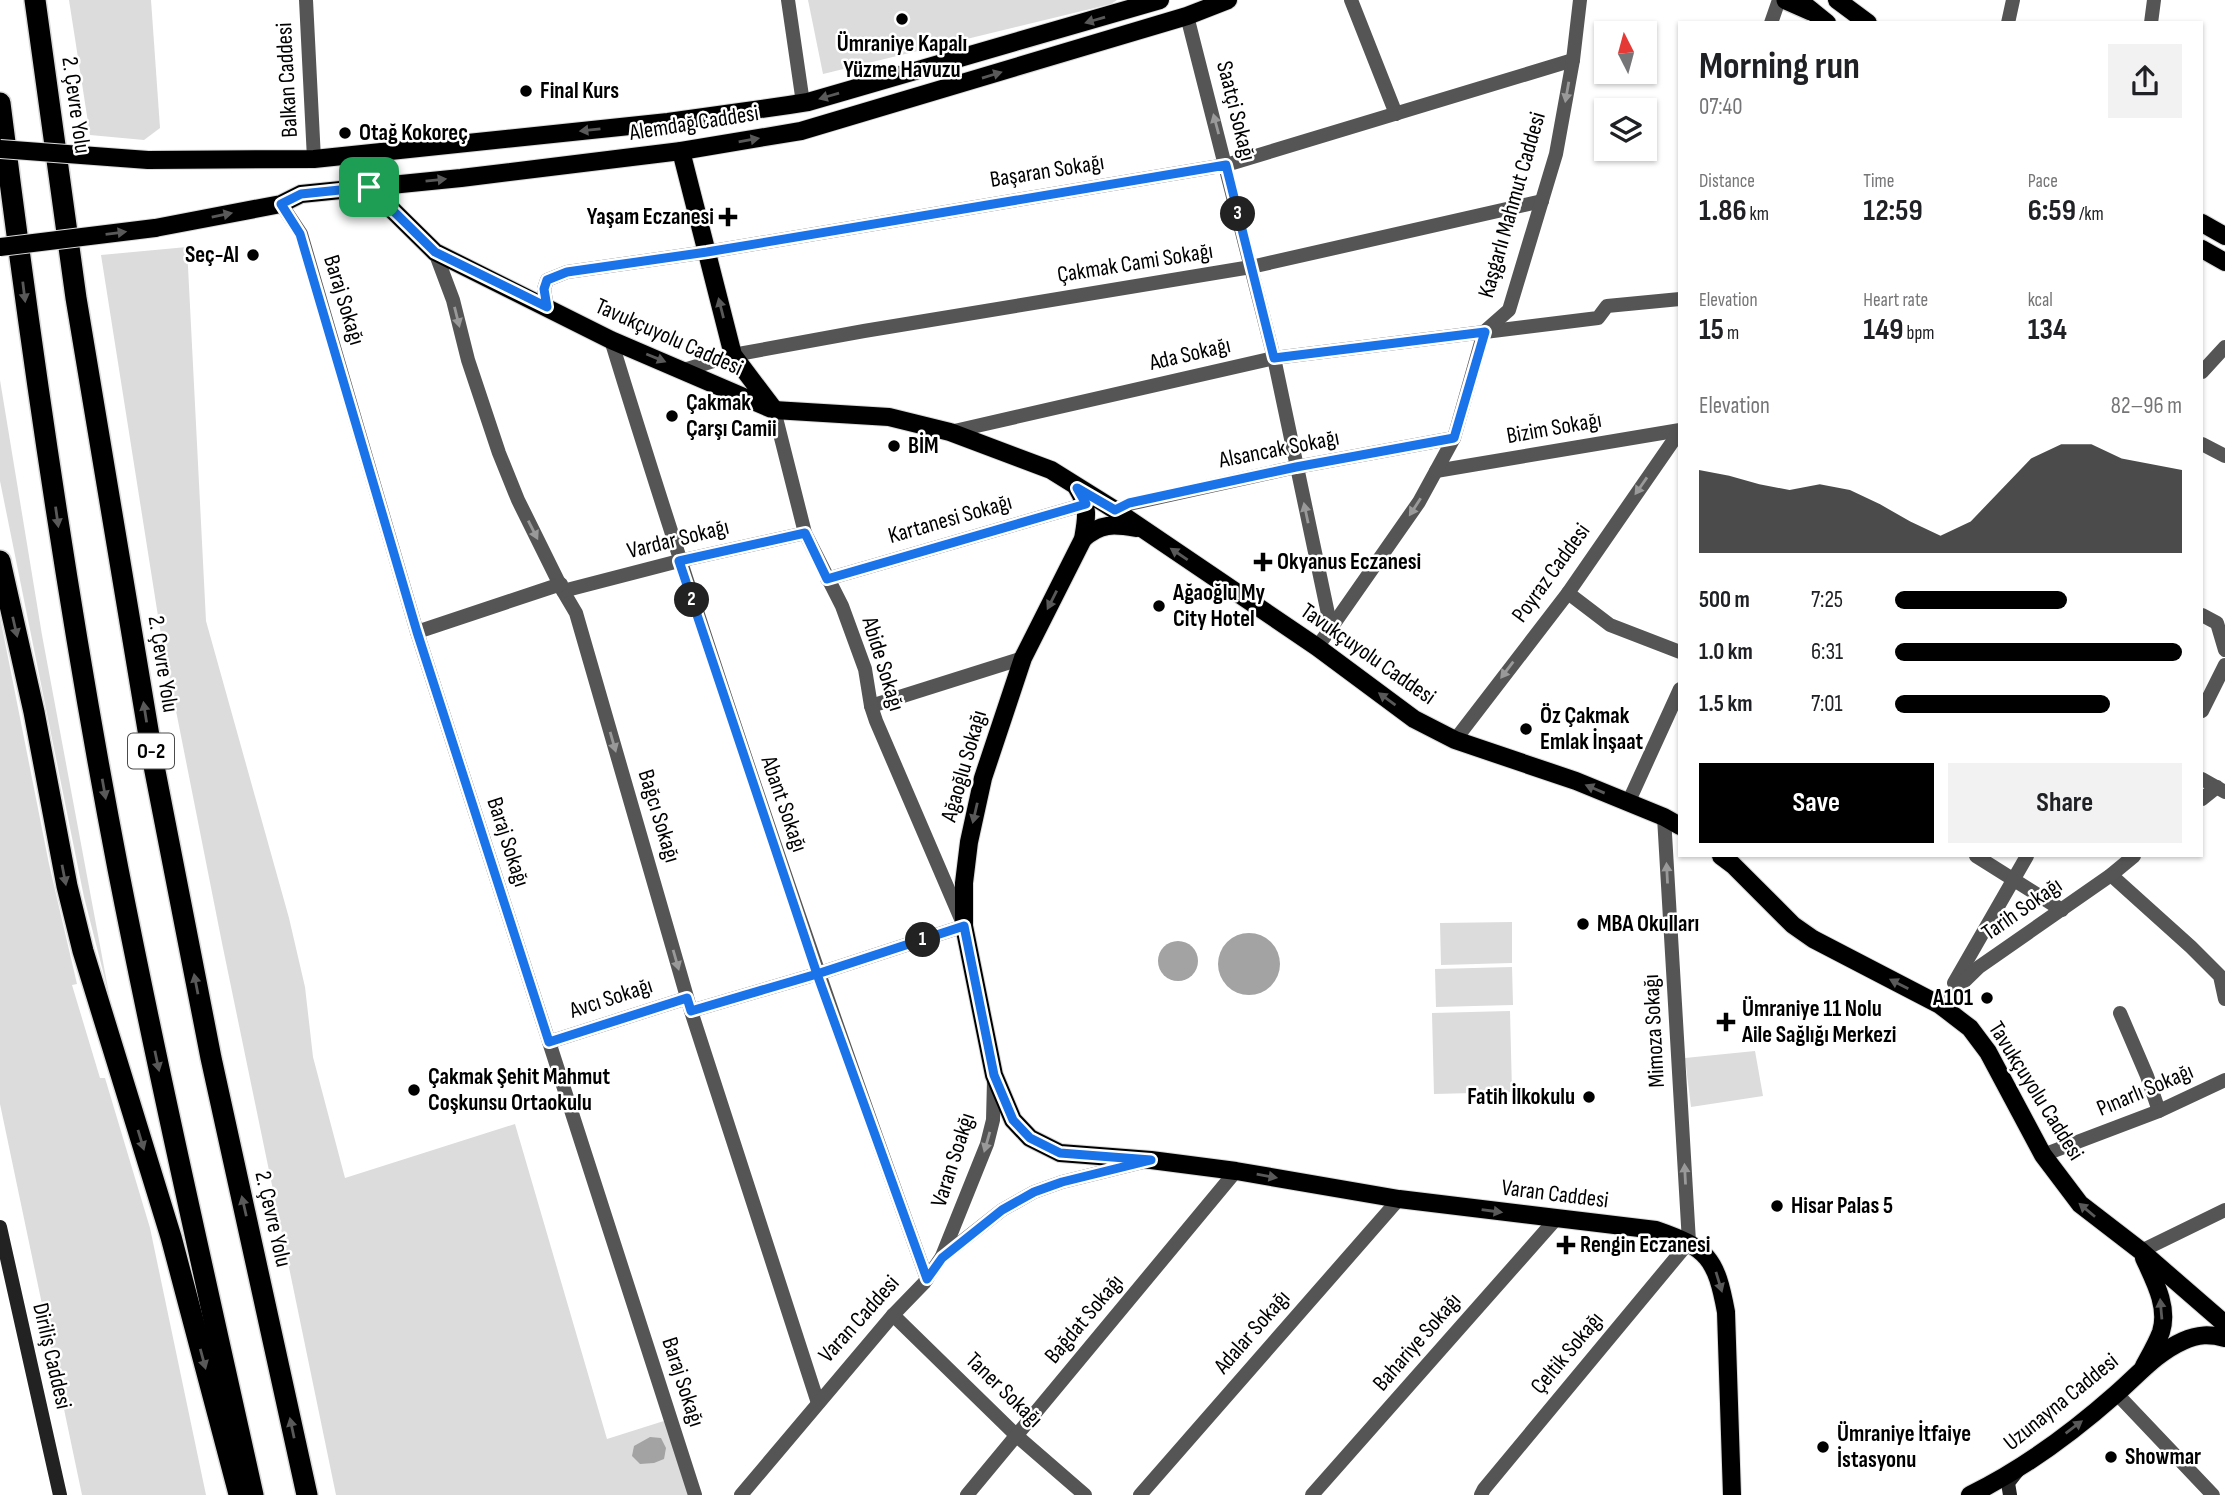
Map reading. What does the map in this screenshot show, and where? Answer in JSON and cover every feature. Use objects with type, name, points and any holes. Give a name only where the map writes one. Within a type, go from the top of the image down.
[{"type":"highway","name":"2. Çevre Yolu","points":[[35,0],[76,298],[154,766],[211,1058],[307,1495]]},
{"type":"highway","points":[[1786,0],[1805,5]]},
{"type":"highway","name":"O-2","points":[[0,103],[26,307],[61,545],[118,867],[159,1070],[253,1495]]},
{"type":"highway","points":[[0,561],[80,938],[171,1237],[239,1495]]},
{"type":"main road","name":"Alemdağ Caddesi","points":[[0,149],[148,160],[314,159],[668,122],[803,103],[1160,0]]},
{"type":"main road","name":"Alemdağ Caddesi","points":[[0,247],[155,228],[281,204],[301,194],[681,152],[813,128],[1188,16],[1228,0]]},
{"type":"main road","points":[[1837,0],[1865,21]]},
{"type":"main road","points":[[1805,5],[1825,21]]},
{"type":"main road","points":[[681,152],[733,355],[774,410]]},
{"type":"main road","name":"Tavukçuyolu Caddesi","points":[[369,187],[435,252],[611,340],[774,410],[889,416],[950,432],[1051,470],[1115,510],[1317,648],[1414,719],[1455,740],[1576,781],[1678,825]]},
{"type":"main road","points":[[2203,224],[2225,236]]},
{"type":"main road","points":[[2203,250],[2225,262]]},
{"type":"main road","points":[[1077,488],[1086,504]]},
{"type":"main road","name":"Ağaoğlu Sokağı","points":[[994,1075],[964,926],[964,883],[969,842],[983,778],[1023,658],[1083,539],[1087,518],[1086,504]]},
{"type":"main road","points":[[1083,539],[1103,525],[1140,528]]},
{"type":"main road","name":"Tavukçuyolu Caddesi","points":[[1731,859],[1793,925],[1813,939],[1940,1005],[1970,1028],[1987,1052],[2043,1155],[2080,1204],[2141,1251],[2224,1326]]},
{"type":"main road","name":"Varan Caddesi","points":[[994,1075],[1013,1120],[1030,1138],[1060,1153],[1151,1160],[1236,1171],[1399,1199],[1555,1220],[1656,1230],[1689,1242],[1703,1252],[1714,1266],[1726,1312],[1732,1495]]},
{"type":"main road","name":"Diriliş Caddesi","points":[[0,1227],[60,1495]]},
{"type":"main road","name":"Uzunayna Caddesi","points":[[2141,1251],[2158,1289],[2163,1308],[2162,1330],[2144,1366]]},
{"type":"main road","name":"Uzunayna Caddesi","points":[[1970,1495],[2020,1469],[2117,1394],[2144,1366],[2181,1342],[2224,1326]]},
{"type":"main road","points":[[1988,1495],[1996,1490],[2009,1495],[2008,1483],[2020,1469]]},
{"type":"street","name":"Balkan Caddesi","points":[[306,0],[314,159]]},
{"type":"street","points":[[788,0],[803,103]]},
{"type":"street","points":[[1350,0],[1396,114]]},
{"type":"street","name":"Kaşgarlı Mahmut Caddesi","points":[[1317,648],[1419,502],[1454,438],[1485,332],[1508,310],[1556,154],[1573,61],[1580,0]]},
{"type":"street","points":[[1772,21],[1779,0]]},
{"type":"street","points":[[2008,21],[2013,0]]},
{"type":"street","points":[[2151,21],[2154,0]]},
{"type":"street","name":"Saatçi Sokağı","points":[[1188,16],[1274,358],[1331,628]]},
{"type":"street","name":"Başaran Sokağı","points":[[547,307],[544,289],[547,280],[567,272],[707,252],[1226,165],[1573,61]]},
{"type":"street","name":"Çakmak Cami Sokağı","points":[[684,370],[733,355],[1251,267],[1542,201]]},
{"type":"street","name":"Baraj Sokağı","points":[[281,204],[300,234],[417,632],[695,1495]]},
{"type":"street","name":"Bağcı Sokağı","points":[[435,252],[453,300],[468,360],[499,453],[518,500],[576,613],[689,1004],[818,1403]]},
{"type":"street","name":"Ada Sokağı","points":[[950,432],[1274,358],[1598,317],[1607,306],[1678,299]]},
{"type":"street","name":"Abant Sokağı","points":[[611,340],[679,561],[817,974],[927,1279]]},
{"type":"street","points":[[2203,371],[2225,347]]},
{"type":"street","name":"Abide Sokağı","points":[[774,410],[805,533],[842,606],[865,669],[871,706],[964,926]]},
{"type":"street","name":"Bizim Sokağı","points":[[1436,471],[1678,430]]},
{"type":"street","name":"Poyraz Caddesi","points":[[1455,740],[1568,593],[1678,433]]},
{"type":"street","name":"Alsancak Sokağı","points":[[1115,510],[1129,503],[1296,467],[1454,438]]},
{"type":"street","points":[[2203,445],[2225,456]]},
{"type":"street","name":"Kartanesi Sokağı","points":[[827,579],[1086,504]]},
{"type":"street","name":"Vardar Sokağı","points":[[417,632],[562,587],[805,533]]},
{"type":"street","points":[[1568,593],[1610,625],[1678,651]]},
{"type":"street","points":[[2203,616],[2217,623],[2222,631],[2225,650]]},
{"type":"street","points":[[871,706],[1023,658]]},
{"type":"street","points":[[2203,709],[2225,665]]},
{"type":"street","points":[[1628,803],[1678,693]]},
{"type":"street","points":[[2203,780],[2221,789]]},
{"type":"street","points":[[2203,799],[2221,789]]},
{"type":"street","name":"Mimoza Sokağı","points":[[1664,817],[1689,1242]]},
{"type":"street","points":[[1977,857],[2062,910]]},
{"type":"street","points":[[1940,1005],[2026,857]]},
{"type":"street","name":"Tarih Sokağı","points":[[1940,1005],[1979,967],[2111,876],[2133,857]]},
{"type":"street","points":[[2111,876],[2220,976],[2225,999]]},
{"type":"street","name":"Avcı Sokağı","points":[[549,1042],[689,1004],[817,974],[964,926]]},
{"type":"street","points":[[2120,1013],[2159,1111]]},
{"type":"street","name":"Varan Soakğı","points":[[942,1258],[987,1144],[993,1120],[994,1075]]},
{"type":"street","name":"Pınarlı Sokağı","points":[[2043,1155],[2159,1111],[2225,1080]]},
{"type":"street","name":"Varan Caddesi","points":[[741,1495],[893,1315],[927,1279],[942,1258],[1002,1210],[1034,1192],[1062,1182],[1151,1160]]},
{"type":"street","name":"Bağdat Sokağı","points":[[967,1495],[1236,1171]]},
{"type":"street","name":"Adalar Sokağı","points":[[1140,1495],[1399,1199]]},
{"type":"street","points":[[2141,1251],[2225,1210]]},
{"type":"street","name":"Bahariye Sokağı","points":[[1312,1495],[1555,1220]]},
{"type":"street","name":"Çeltik Sokağı","points":[[1481,1495],[1689,1242]]},
{"type":"street","name":"Taner Sokağı","points":[[893,1315],[1017,1436],[1086,1495]]},
{"type":"street","points":[[2117,1394],[2213,1495]]},
{"type":"shaded area","points":[[69,0],[151,0],[160,128],[144,140],[90,135]]},
{"type":"shaded area","points":[[808,0],[1117,0],[1111,4],[823,74]]},
{"type":"shaded area","points":[[187,247],[206,621],[289,918],[305,987],[313,1057],[345,1178],[515,1124],[607,1439],[667,1420],[689,1495],[336,1495],[161,635],[101,255]]},
{"type":"shaded area","points":[[0,380],[42,635],[110,999],[84,897],[0,481]]},
{"type":"shaded area","points":[[0,617],[49,864],[77,984],[72,985],[100,1078],[105,1078],[150,1228],[206,1495],[82,1495],[0,1104]]},
{"type":"shaded area","points":[[1512,922],[1512,963],[1441,965],[1440,923]]},
{"type":"shaded area","points":[[1249,933],[1271,942],[1280,964],[1271,986],[1249,995],[1227,986],[1218,964],[1227,942]]},
{"type":"shaded area","points":[[1178,941],[1186,942],[1192,947],[1197,953],[1197,969],[1192,975],[1186,980],[1178,981],[1170,980],[1164,975],[1159,969],[1158,961],[1159,953],[1164,947],[1170,942]]},
{"type":"shaded area","points":[[1512,967],[1513,1005],[1436,1007],[1435,969]]},
{"type":"shaded area","points":[[1510,1011],[1512,1092],[1434,1094],[1432,1013]]},
{"type":"shaded area","points":[[1755,1051],[1763,1096],[1691,1107],[1685,1058]]},
{"type":"shaded area","points":[[650,1437],[661,1438],[666,1448],[664,1459],[640,1464],[632,1456],[634,1446]]},
{"type":"place","name":"Ümraniye Kapalı Yüzme Havuzu","points":[[902,19]]},
{"type":"place","name":"Final Kurs","points":[[526,91]]},
{"type":"place","name":"Otağ Kokoreç","points":[[345,133]]},
{"type":"place","name":"Yaşam Eczanesi","points":[[728,217]]},
{"type":"place","name":"Seç-Al","points":[[253,255]]},
{"type":"place","name":"Çakmak Çarşı Camii","points":[[672,416]]},
{"type":"place","name":"BİM","points":[[894,446]]},
{"type":"place","name":"Okyanus Eczanesi","points":[[1263,562]]},
{"type":"place","name":"Ağaoğlu My City Hotel","points":[[1159,606]]},
{"type":"place","name":"Öz Çakmak Emlak İnşaat","points":[[1526,729]]},
{"type":"place","name":"MBA Okulları","points":[[1583,924]]},
{"type":"place","name":"A101","points":[[1987,998]]},
{"type":"place","name":"Ümraniye 11 Nolu Aile Sağlığı Merkezi","points":[[1726,1022]]},
{"type":"place","name":"Çakmak Şehit Mahmut Coşkunsu Ortaokulu","points":[[414,1090]]},
{"type":"place","name":"Fatih İlkokulu","points":[[1589,1097]]},
{"type":"place","name":"Hisar Palas 5","points":[[1777,1206]]},
{"type":"place","name":"Rengin Eczanesi","points":[[1566,1245]]},
{"type":"place","name":"Ümraniye İtfaiye İstasyonu","points":[[1823,1447]]},
{"type":"place","name":"Showmar","points":[[2111,1457]]},
{"type":"route","points":[[369,187],[301,194],[281,204],[300,234],[417,632],[549,1042],[687,998],[691,1011],[817,974],[964,926],[994,1075],[1013,1120],[1030,1138],[1060,1153],[1151,1160],[1062,1182],[1034,1192],[1002,1210],[942,1258],[927,1279],[817,974],[679,561],[805,533],[827,579],[1086,504],[1077,488],[1115,510],[1129,503],[1296,467],[1454,438],[1485,332],[1274,358],[1226,165],[707,252],[567,272],[547,280],[544,289],[547,307],[435,252],[369,187]]}]
